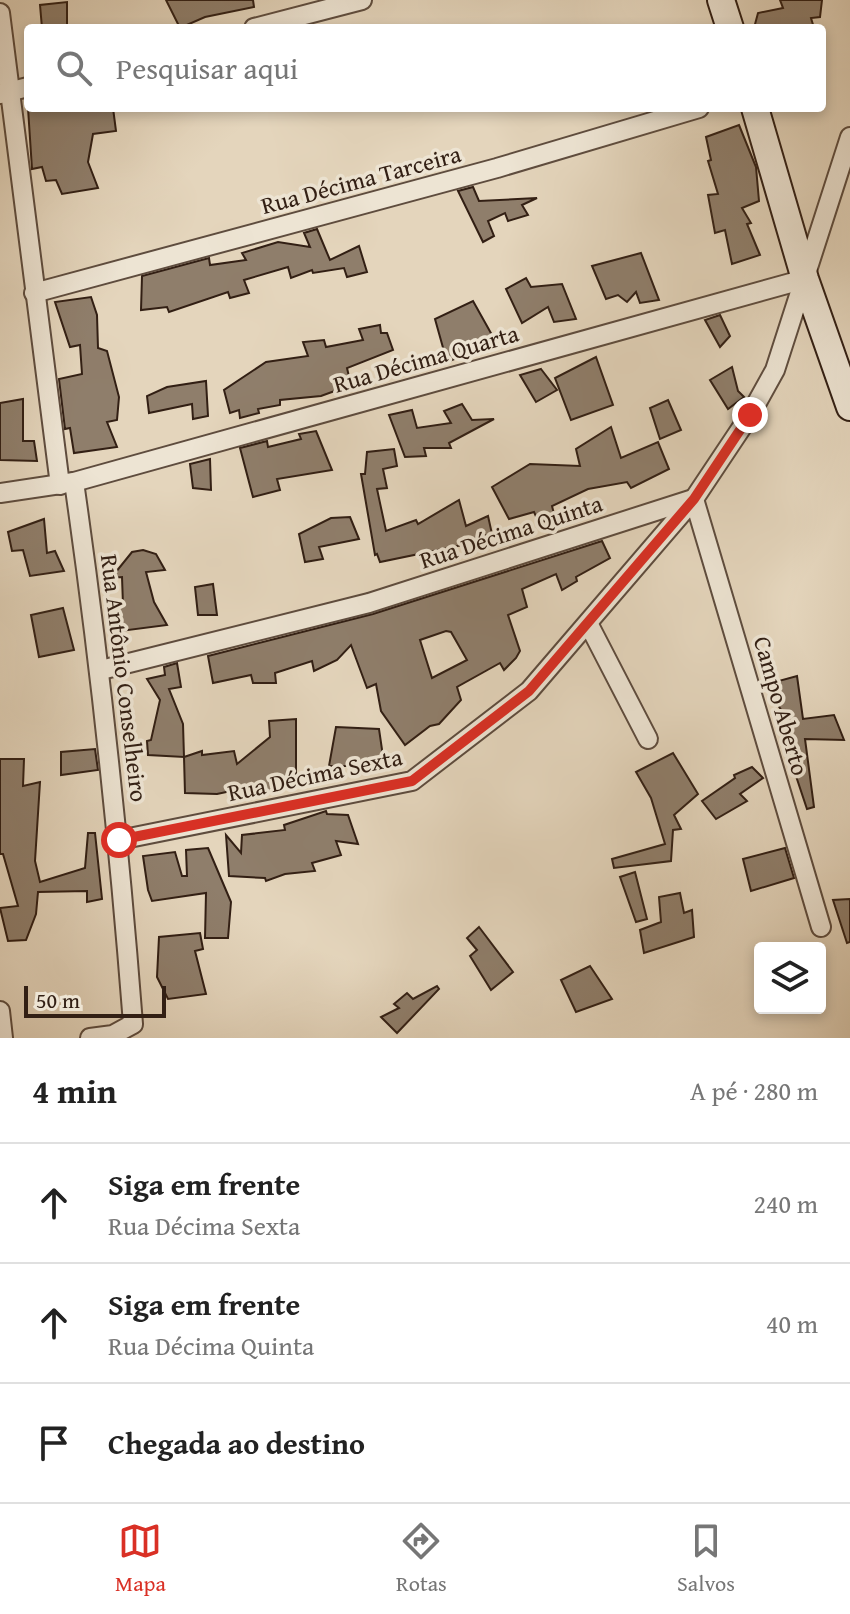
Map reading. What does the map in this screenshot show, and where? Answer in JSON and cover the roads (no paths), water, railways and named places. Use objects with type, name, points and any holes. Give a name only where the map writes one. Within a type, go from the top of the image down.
[{"type":"street","points":[[269,24],[362,0]]},
{"type":"street","points":[[721,0],[729,24]]},
{"type":"street","name":"Rua Antônio Conselheiro","points":[[0,13],[4,93],[34,293],[101,670],[119,840],[133,1024],[113,1035],[90,1038]]},
{"type":"street","points":[[4,93],[24,88]]},
{"type":"street","name":"Rua Décima Tarceira","points":[[34,293],[497,168],[686,112]]},
{"type":"street","points":[[756,112],[805,279],[850,407]]},
{"type":"street","points":[[694,499],[775,370],[850,137]]},
{"type":"street","name":"Rua Décima Quarta","points":[[0,493],[67,484],[805,279]]},
{"type":"street","name":"Rua Décima Sexta","points":[[119,840],[412,781],[529,691],[589,625],[694,499]]},
{"type":"street","name":"Rua Décima Quinta","points":[[101,670],[369,603],[694,499]]},
{"type":"street","name":"Campo Aberto","points":[[694,499],[821,927]]},
{"type":"street","points":[[589,625],[648,739]]},
{"type":"street","points":[[0,1011],[3,1038]]}]
